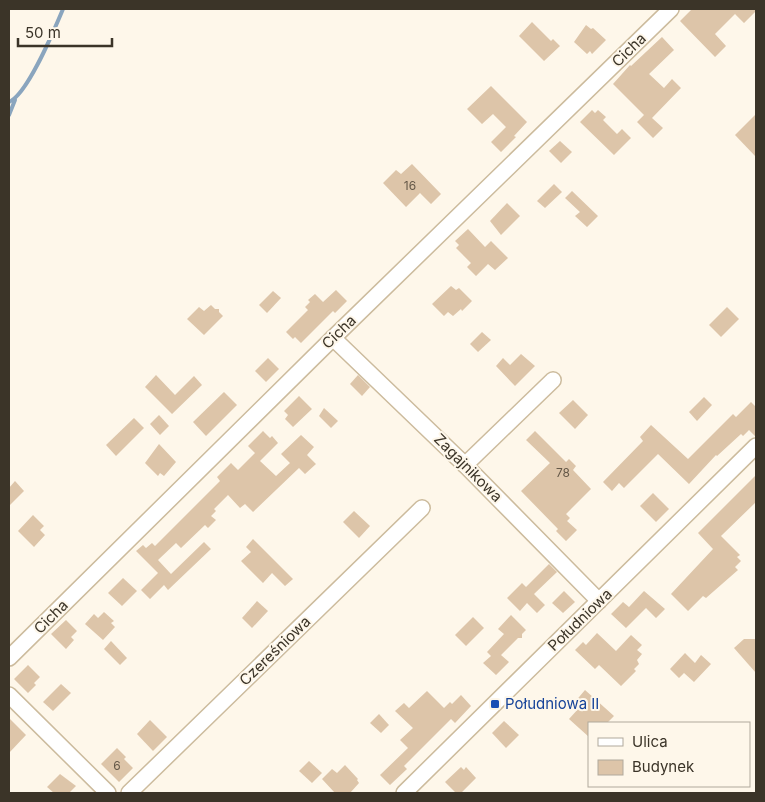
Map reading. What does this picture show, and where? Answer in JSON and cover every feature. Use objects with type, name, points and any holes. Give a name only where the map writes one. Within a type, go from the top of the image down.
[{"type":"street","name":"Cicha","points":[[9,658],[333,338],[671,9]]},
{"type":"street","name":"Zagajnikowa","points":[[333,338],[465,465],[600,601]]},
{"type":"street","points":[[465,465],[553,380]]},
{"type":"street","name":"Południowa","points":[[404,793],[756,446]]},
{"type":"street","name":"Czereśniowa","points":[[129,793],[422,508]]},
{"type":"street","points":[[9,695],[108,793]]},
{"type":"building","points":[[692,9],[756,9],[756,11],[744,23],[735,14],[715,34],[726,46],[715,57],[680,21]]},
{"type":"building","points":[[532,22],[551,41],[553,39],[560,46],[544,61],[519,36]]},
{"type":"building","points":[[586,25],[591,29],[593,28],[606,40],[592,54],[590,51],[587,54],[574,42]]},
{"type":"building","points":[[662,37],[674,50],[649,74],[664,88],[672,79],[681,88],[652,118],[663,128],[653,138],[637,122],[644,115],[613,84],[630,65]]},
{"type":"building","points":[[491,86],[527,122],[514,136],[516,137],[501,152],[491,142],[506,127],[493,114],[482,124],[467,109]]},
{"type":"building","points":[[592,110],[595,113],[598,110],[606,117],[603,120],[617,134],[622,129],[631,138],[614,155],[580,122]]},
{"type":"building","points":[[756,114],[756,157],[735,135]]},
{"type":"building","points":[[560,141],[572,152],[561,163],[549,151]]},
{"type":"building","points":[[412,164],[441,194],[431,204],[420,193],[406,207],[383,183],[396,170],[401,174]]},
{"type":"building","points":[[554,184],[562,192],[545,208],[537,201]]},
{"type":"building","points":[[572,191],[598,216],[587,227],[575,216],[580,212],[565,198]]},
{"type":"building","points":[[507,203],[520,216],[501,235],[490,221]]},
{"type":"building","points":[[468,229],[485,247],[491,241],[508,258],[495,270],[488,264],[476,276],[467,267],[471,263],[456,248],[459,245],[455,241]]},
{"type":"building","points":[[451,286],[456,290],[459,288],[472,301],[462,311],[461,309],[453,316],[448,312],[444,316],[432,304]]},
{"type":"building","points":[[336,290],[347,301],[335,313],[333,311],[301,343],[295,337],[293,339],[286,332],[308,310],[305,307],[310,302],[308,300],[315,294],[323,302]]},
{"type":"building","points":[[273,291],[281,298],[267,313],[259,305]]},
{"type":"building","points":[[211,305],[215,309],[219,309],[223,316],[204,335],[187,319],[199,307],[204,311]]},
{"type":"building","points":[[727,307],[739,319],[721,337],[709,325]]},
{"type":"building","points":[[482,332],[491,340],[478,352],[470,344]]},
{"type":"building","points":[[521,354],[535,366],[515,386],[496,366],[503,358],[510,365]]},
{"type":"building","points":[[268,358],[279,369],[266,382],[255,371]]},
{"type":"building","points":[[156,375],[175,395],[194,376],[202,385],[172,414],[145,387]]},
{"type":"building","points":[[358,375],[370,387],[362,396],[350,384]]},
{"type":"building","points":[[224,392],[237,405],[206,436],[193,422]]},
{"type":"building","points":[[299,396],[312,409],[293,427],[285,419],[288,415],[284,411]]},
{"type":"building","points":[[704,397],[712,405],[697,421],[689,412]]},
{"type":"building","points":[[573,400],[588,415],[575,429],[559,413]]},
{"type":"building","points":[[751,402],[756,407],[756,437],[749,430],[743,436],[741,434],[716,455],[689,484],[658,454],[624,488],[619,483],[612,491],[603,482],[643,441],[640,437],[651,425],[688,459],[733,414],[736,417]]},
{"type":"building","points":[[324,408],[338,421],[331,428],[319,416]]},
{"type":"building","points":[[159,415],[169,426],[160,435],[150,424]]},
{"type":"building","points":[[134,418],[144,428],[116,456],[106,445]]},
{"type":"building","points":[[263,431],[270,438],[272,436],[278,443],[260,461],[276,476],[290,463],[281,454],[301,435],[314,447],[307,455],[316,464],[305,474],[299,468],[253,512],[245,504],[240,508],[228,495],[214,509],[216,511],[211,516],[216,520],[208,528],[205,525],[181,548],[176,543],[158,560],[171,574],[204,542],[211,549],[168,590],[164,585],[150,599],[141,590],[158,573],[136,551],[143,545],[146,548],[152,543],[155,546],[220,481],[217,477],[231,463],[238,470],[255,453],[248,446]]},
{"type":"building","points":[[535,431],[566,462],[569,459],[576,466],[573,470],[591,489],[566,514],[570,518],[567,521],[577,530],[566,541],[556,531],[558,529],[521,491],[550,463],[526,440]]},
{"type":"building","points":[[159,444],[176,462],[164,476],[160,473],[158,476],[145,463]]},
{"type":"building","points":[[756,475],[756,502],[721,536],[740,555],[737,557],[741,561],[735,567],[738,570],[706,598],[703,596],[688,611],[671,594],[713,549],[698,533]]},
{"type":"building","points":[[15,481],[24,491],[9,506],[9,488]]},
{"type":"building","points":[[653,493],[669,509],[656,522],[640,506]]},
{"type":"building","points":[[354,511],[370,526],[359,538],[343,522]]},
{"type":"building","points":[[33,515],[44,526],[40,530],[45,535],[34,547],[18,531]]},
{"type":"building","points":[[253,539],[293,579],[285,586],[272,573],[263,583],[241,561],[251,552],[246,547]]},
{"type":"building","points":[[549,564],[557,572],[534,594],[545,605],[537,613],[527,603],[520,611],[507,598],[522,583],[526,587]]},
{"type":"building","points":[[123,578],[137,591],[122,606],[108,593]]},
{"type":"building","points":[[564,591],[575,602],[563,613],[552,603]]},
{"type":"building","points":[[644,591],[665,609],[656,618],[646,608],[626,628],[611,614],[623,602],[629,607]]},
{"type":"building","points":[[257,601],[268,611],[252,628],[242,618]]},
{"type":"building","points":[[104,612],[114,621],[111,623],[115,627],[103,640],[85,624],[94,614],[98,618]]},
{"type":"building","points":[[511,615],[526,630],[522,634],[522,638],[518,638],[501,655],[509,662],[496,675],[483,663],[491,656],[487,652],[504,634],[498,629]]},
{"type":"building","points":[[473,617],[484,628],[466,646],[455,635]]},
{"type":"building","points":[[66,620],[77,631],[71,637],[74,640],[66,649],[51,634]]},
{"type":"building","points":[[597,633],[616,651],[631,635],[642,645],[637,650],[642,654],[637,660],[639,664],[634,669],[636,671],[621,686],[599,665],[595,669],[575,650],[583,642],[586,645]]},
{"type":"building","points":[[744,639],[756,639],[756,673],[734,648]]},
{"type":"building","points":[[111,641],[127,658],[120,665],[104,649]]},
{"type":"building","points":[[685,653],[695,663],[701,655],[711,664],[694,682],[684,673],[679,678],[670,669]]},
{"type":"building","points":[[28,665],[40,677],[34,683],[36,685],[28,693],[14,679]]},
{"type":"building","points":[[61,684],[71,693],[53,711],[43,702]]},
{"type":"building","points":[[585,690],[614,716],[608,722],[588,722],[588,736],[569,719],[579,708],[574,703]]},
{"type":"building","points":[[427,691],[444,708],[450,702],[452,704],[461,695],[471,706],[455,723],[451,719],[404,766],[407,769],[390,785],[380,775],[408,748],[400,740],[413,728],[395,711],[404,703],[409,708]]},
{"type":"building","points":[[379,714],[389,725],[381,733],[370,723]]},
{"type":"building","points":[[9,718],[26,735],[9,753]]},
{"type":"building","points":[[150,720],[167,737],[153,751],[137,734]]},
{"type":"building","points":[[504,721],[519,735],[506,748],[492,733]]},
{"type":"building","points":[[117,748],[133,768],[119,782],[101,764]]},
{"type":"building","points":[[309,761],[322,773],[312,783],[299,771]]},
{"type":"building","points":[[345,765],[358,779],[359,783],[350,793],[335,793],[322,779],[332,769],[337,773]]},
{"type":"building","points":[[461,767],[464,770],[466,767],[476,778],[461,793],[456,793],[445,782]]},
{"type":"building","points":[[60,774],[76,786],[69,793],[54,793],[47,787]]},
{"type":"waterway","points":[[9,102],[16,97],[32,75],[63,9]]},
{"type":"waterway","points":[[9,115],[15,100]]},
{"type":"place","name":"Południowa II","points":[[495,704]]}]
